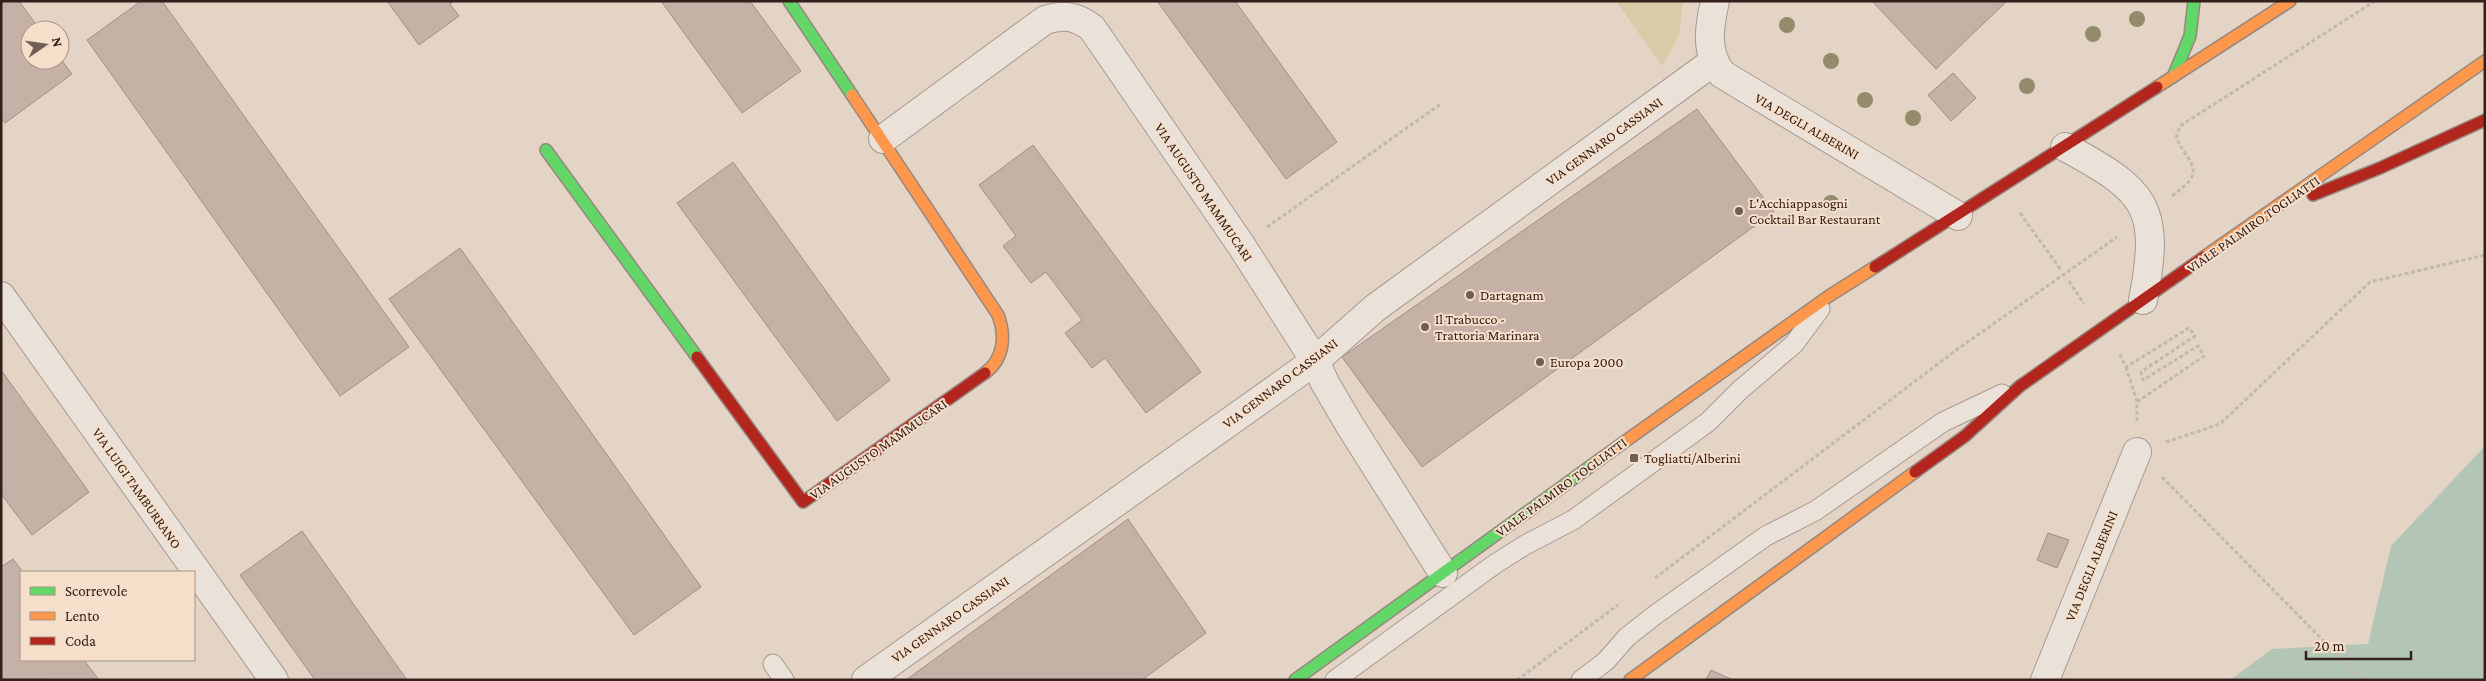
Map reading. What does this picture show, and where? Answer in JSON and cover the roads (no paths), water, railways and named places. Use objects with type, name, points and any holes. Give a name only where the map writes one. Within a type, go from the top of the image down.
[{"type":"main road","name":"VIA AUGUSTO MAMMUCARI","points":[[546,150],[803,502],[990,369],[998,359],[1003,346],[1003,326],[994,308],[883,139],[789,1]]},
{"type":"main road","points":[[2173,76],[2190,36],[2194,1]]},
{"type":"main road","name":"VIALE PALMIRO TOGLIATTI","points":[[1295,680],[1703,383],[1829,296],[1958,216],[2290,1]]},
{"type":"main road","name":"VIALE PALMIRO TOGLIATTI","points":[[1630,680],[1965,436],[2020,386],[2485,61]]},
{"type":"main road","points":[[2268,214],[2380,168],[2485,120]]},
{"type":"street","points":[[1713,62],[1709,50],[1709,36],[1716,1]]},
{"type":"street","name":"VIA AUGUSTO MAMMUCARI","points":[[883,139],[1045,20],[1058,16],[1070,16],[1081,20],[1092,28],[1241,245],[1315,361],[1344,416],[1443,573]]},
{"type":"street","name":"VIA DEGLI ALBERINI","points":[[1713,62],[1722,74],[1733,83],[1958,216]]},
{"type":"street","name":"VIA GENNARO CASSIANI","points":[[866,680],[1315,361],[1375,308],[1713,62]]},
{"type":"street","points":[[2065,147],[2101,166],[2118,179],[2136,195],[2147,216],[2151,249],[2143,300]]},
{"type":"street","name":"VIA LUIGI TAMBURRANO","points":[[1,296],[274,680]]},
{"type":"street","name":"VIA DEGLI ALBERINI","points":[[2045,680],[2137,452]]},
{"type":"lane","name":"VIALE PALMIRO TOGLIATTI","points":[[1335,680],[1496,564],[1525,545],[1573,520],[1708,422],[1740,390],[1794,344],[1829,296]]},
{"type":"lane","name":"VIALE PALMIRO TOGLIATTI","points":[[1581,680],[1606,661],[1627,637],[1655,615],[1766,536],[1815,511],[1943,422],[2020,386]]},
{"type":"lane","points":[[773,664],[784,680]]},
{"type":"place","name":"L'Acchiappasogni Cocktail Bar Restaurant","points":[[1739,211]]},
{"type":"place","name":"Dartagnam","points":[[1470,295]]},
{"type":"place","name":"Il Trabucco - Trattoria Marinara","points":[[1425,327]]},
{"type":"place","name":"Europa 2000","points":[[1540,362]]},
{"type":"place","name":"Togliatti/Alberini","points":[[1634,458]]}]
